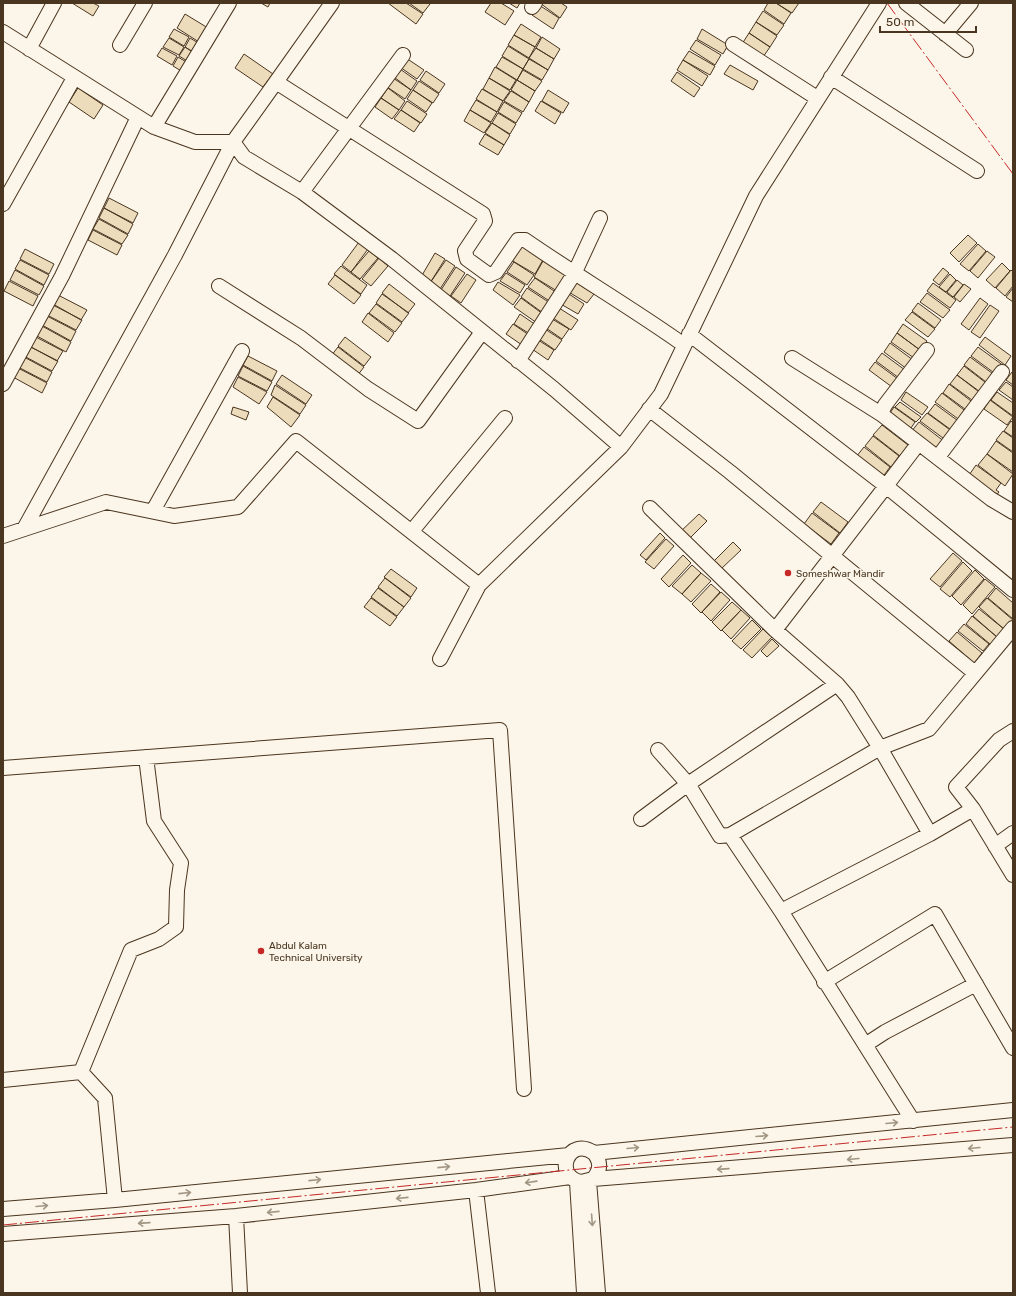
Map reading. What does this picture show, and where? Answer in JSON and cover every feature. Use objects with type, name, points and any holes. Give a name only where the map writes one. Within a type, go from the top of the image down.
[{"type":"street","points":[[28,49],[54,3]]},
{"type":"street","points":[[120,45],[145,3]]},
{"type":"street","points":[[154,127],[229,3]]},
{"type":"street","points":[[24,529],[175,255],[233,142],[332,3]]},
{"type":"street","points":[[440,659],[479,585],[621,447],[661,394],[756,196],[817,98],[879,3]]},
{"type":"street","points":[[906,3],[966,50]]},
{"type":"street","points":[[945,34],[971,3]]},
{"type":"street","points":[[3,32],[154,127],[195,142],[233,142]]},
{"type":"street","points":[[733,44],[817,98]]},
{"type":"street","points":[[302,192],[403,55]]},
{"type":"street","points":[[831,77],[977,171]]},
{"type":"street","points":[[3,204],[74,78]]},
{"type":"street","points":[[276,82],[349,127],[483,214],[485,221],[466,251],[467,259],[489,275],[496,272],[518,240],[525,240],[574,274],[687,340],[886,486],[1013,590]]},
{"type":"street","points":[[3,384],[62,276],[138,118]]},
{"type":"street","points":[[233,142],[244,157],[302,192],[392,259],[621,447]]},
{"type":"street","points":[[518,361],[574,274],[600,218]]},
{"type":"street","points":[[219,286],[301,338],[368,389],[418,421],[482,332]]},
{"type":"street","points":[[881,414],[885,405],[927,350]]},
{"type":"street","points":[[153,511],[242,351]]},
{"type":"street","points":[[792,358],[881,414],[990,499],[1013,512]]},
{"type":"street","points":[[938,457],[1002,372]]},
{"type":"street","points":[[649,409],[730,472],[975,673]]},
{"type":"street","points":[[412,531],[505,418]]},
{"type":"street","points":[[3,536],[106,502],[174,516],[238,507],[296,441],[479,585]]},
{"type":"street","points":[[775,630],[918,444]]},
{"type":"street","points":[[650,508],[775,630],[837,684],[848,697],[880,748],[930,834]]},
{"type":"street","points":[[658,750],[688,784],[720,836],[730,836],[880,748],[929,729],[1013,628]]},
{"type":"street","points":[[640,819],[688,784],[837,684]]},
{"type":"street","points":[[3,768],[500,730],[524,1089]]},
{"type":"street","points":[[1013,731],[999,740],[956,787],[973,809],[1013,875]]},
{"type":"street","points":[[82,1072],[131,950],[159,939],[176,927],[177,890],[181,863],[154,821],[146,757]]},
{"type":"street","points":[[781,911],[930,834],[973,809]]},
{"type":"street","points":[[995,846],[1013,833]]},
{"type":"street","points":[[730,836],[781,911],[824,982],[914,1121]]},
{"type":"street","points":[[824,982],[935,914],[1013,1048]]},
{"type":"street","points":[[865,1045],[885,1032],[976,984]]},
{"type":"street","points":[[3,1080],[82,1072]]},
{"type":"street","points":[[82,1072],[105,1098],[114,1200]]},
{"type":"street","points":[[594,1153],[1013,1110]]},
{"type":"street","points":[[3,1234],[236,1216],[583,1180],[1013,1145]]},
{"type":"street","points":[[583,1180],[600,1169],[598,1157],[594,1153],[584,1148],[573,1151],[569,1155],[566,1166],[583,1180],[598,1293]]},
{"type":"street","points":[[3,1209],[114,1200],[569,1155]]},
{"type":"street","points":[[583,1180],[584,1293]]},
{"type":"street","points":[[476,1190],[488,1293]]},
{"type":"street","points":[[236,1216],[240,1293]]},
{"type":"building","points":[[72,3],[93,3],[99,6],[93,16]]},
{"type":"building","points":[[261,3],[270,3],[268,7]]},
{"type":"building","points":[[388,3],[406,3],[423,14],[416,24]]},
{"type":"building","points":[[409,3],[429,3],[430,4],[423,13]]},
{"type":"building","points":[[491,3],[501,3],[514,11],[505,25],[485,12]]},
{"type":"building","points":[[509,3],[520,3],[517,8]]},
{"type":"building","points":[[540,3],[561,3],[567,7],[560,18]]},
{"type":"building","points":[[768,3],[776,3],[791,13],[784,24],[764,10]]},
{"type":"building","points":[[776,3],[799,3],[792,13]]},
{"type":"building","points":[[539,5],[559,18],[553,29],[532,15]]},
{"type":"building","points":[[763,11],[784,25],[777,35],[756,22]]},
{"type":"building","points":[[185,14],[208,28],[199,42],[177,28]]},
{"type":"building","points":[[756,22],[777,36],[770,47],[749,33]]},
{"type":"building","points":[[521,24],[541,37],[535,47],[514,35]]},
{"type":"building","points":[[174,29],[189,37],[184,46],[169,37]]},
{"type":"building","points":[[702,29],[728,45],[723,54],[697,39]]},
{"type":"building","points":[[749,33],[770,47],[763,57],[742,44]]},
{"type":"building","points":[[514,35],[535,47],[529,58],[508,45]]},
{"type":"building","points":[[542,37],[560,49],[554,59],[536,48]]},
{"type":"building","points":[[169,38],[184,47],[179,55],[163,47]]},
{"type":"building","points":[[190,38],[200,44],[195,53],[185,47]]},
{"type":"building","points":[[696,40],[721,55],[715,65],[690,49]]},
{"type":"building","points":[[508,46],[529,59],[523,69],[502,56]]},
{"type":"building","points":[[185,47],[194,53],[189,62],[179,56]]},
{"type":"building","points":[[162,48],[177,56],[172,65],[157,56]]},
{"type":"building","points":[[536,48],[554,59],[548,70],[529,58]]},
{"type":"building","points":[[689,51],[715,66],[710,75],[683,60]]},
{"type":"building","points":[[244,54],[273,74],[263,87],[235,68]]},
{"type":"building","points":[[178,57],[188,63],[183,72],[173,66]]},
{"type":"building","points":[[502,57],[523,69],[517,80],[496,67]]},
{"type":"building","points":[[406,58],[424,70],[417,79],[400,67]]},
{"type":"building","points":[[529,59],[548,70],[542,80],[523,69]]},
{"type":"building","points":[[683,60],[708,76],[702,86],[677,70]]},
{"type":"building","points":[[730,65],[758,81],[753,90],[724,74]]},
{"type":"building","points":[[495,67],[516,80],[510,90],[489,78]]},
{"type":"building","points":[[400,69],[417,81],[411,90],[394,77]]},
{"type":"building","points":[[523,70],[542,81],[535,91],[517,80]]},
{"type":"building","points":[[426,71],[445,84],[439,93],[420,80]]},
{"type":"building","points":[[677,72],[700,88],[694,97],[671,81]]},
{"type":"building","points":[[393,78],[411,90],[405,99],[387,87]]},
{"type":"building","points":[[489,78],[510,91],[503,101],[483,89]]},
{"type":"building","points":[[517,80],[535,91],[529,102],[511,90]]},
{"type":"building","points":[[419,81],[439,94],[433,103],[413,90]]},
{"type":"building","points":[[78,88],[103,105],[94,119],[69,102]]},
{"type":"building","points":[[388,88],[405,101],[399,110],[381,98]]},
{"type":"building","points":[[482,89],[503,101],[497,112],[476,99]]},
{"type":"building","points":[[413,90],[432,103],[426,112],[407,99]]},
{"type":"building","points":[[548,90],[569,103],[563,113],[542,101]]},
{"type":"building","points":[[511,91],[529,102],[523,112],[504,101]]},
{"type":"building","points":[[381,98],[399,110],[392,119],[375,107]]},
{"type":"building","points":[[476,100],[497,112],[491,122],[470,110]]},
{"type":"building","points":[[407,101],[427,114],[421,123],[401,110]]},
{"type":"building","points":[[541,101],[561,113],[555,124],[535,111]]},
{"type":"building","points":[[504,102],[522,113],[516,123],[498,112]]},
{"type":"building","points":[[401,110],[420,123],[414,132],[394,119]]},
{"type":"building","points":[[470,110],[491,123],[484,133],[464,121]]},
{"type":"building","points":[[498,113],[516,124],[510,134],[492,123]]},
{"type":"building","points":[[492,123],[510,135],[504,145],[485,133]]},
{"type":"building","points":[[485,134],[504,145],[498,155],[479,144]]},
{"type":"building","points":[[109,198],[138,213],[133,223],[104,208]]},
{"type":"building","points":[[104,208],[133,224],[128,234],[99,218]]},
{"type":"building","points":[[99,219],[128,235],[122,244],[93,229]]},
{"type":"building","points":[[93,230],[122,245],[117,255],[88,240]]},
{"type":"building","points":[[968,235],[977,243],[959,262],[950,253]]},
{"type":"building","points":[[359,242],[368,249],[351,272],[342,265]]},
{"type":"building","points":[[521,244],[544,258],[535,274],[511,260]]},
{"type":"building","points":[[978,244],[986,251],[969,271],[960,264]]},
{"type":"building","points":[[25,249],[54,264],[49,274],[20,259]]},
{"type":"building","points":[[369,251],[378,258],[360,279],[351,272]]},
{"type":"building","points":[[987,251],[995,257],[978,278],[970,271]]},
{"type":"building","points":[[435,253],[445,259],[430,283],[421,277]]},
{"type":"building","points":[[379,258],[388,266],[371,286],[362,279]]},
{"type":"building","points":[[20,260],[49,275],[44,285],[15,269]]},
{"type":"building","points":[[446,260],[455,266],[440,289],[430,283]]},
{"type":"building","points":[[543,261],[567,275],[557,291],[534,277]]},
{"type":"building","points":[[514,262],[534,275],[527,285],[507,272]]},
{"type":"building","points":[[1002,263],[1010,271],[995,288],[986,280]]},
{"type":"building","points":[[341,266],[367,285],[361,294],[334,274]]},
{"type":"building","points":[[456,267],[465,273],[450,296],[441,290]]},
{"type":"building","points":[[943,268],[949,273],[939,285],[933,280]]},
{"type":"building","points":[[15,270],[44,286],[39,295],[10,280]]},
{"type":"building","points":[[1011,270],[1013,272],[1013,286],[1005,296],[996,288]]},
{"type":"building","points":[[506,273],[525,285],[520,293],[500,281]]},
{"type":"building","points":[[467,274],[476,280],[461,303],[451,296]]},
{"type":"building","points":[[950,274],[956,280],[946,292],[939,287]]},
{"type":"building","points":[[335,275],[361,295],[354,304],[328,284]]},
{"type":"building","points":[[535,278],[557,293],[551,302],[528,287]]},
{"type":"building","points":[[957,280],[963,285],[953,297],[947,292]]},
{"type":"building","points":[[9,281],[38,296],[33,306],[4,291]]},
{"type":"building","points":[[574,281],[594,294],[587,303],[567,291]]},
{"type":"building","points":[[498,282],[520,295],[513,305],[493,290]]},
{"type":"building","points":[[933,283],[956,300],[950,308],[927,291]]},
{"type":"building","points":[[389,284],[415,304],[408,313],[382,293]]},
{"type":"building","points":[[964,284],[971,289],[960,302],[954,297]]},
{"type":"building","points":[[527,288],[550,303],[543,313],[521,297]]},
{"type":"building","points":[[1013,288],[1013,302],[1006,297]]},
{"type":"building","points":[[566,292],[584,304],[578,314],[559,303]]},
{"type":"building","points":[[927,293],[950,310],[943,318],[920,302]]},
{"type":"building","points":[[382,294],[409,313],[402,322],[376,303]]},
{"type":"building","points":[[58,295],[87,310],[81,320],[53,304]]},
{"type":"building","points":[[521,298],[543,314],[537,323],[514,307]]},
{"type":"building","points":[[980,298],[988,304],[969,330],[961,324]]},
{"type":"building","points":[[918,303],[941,320],[935,328],[912,311]]},
{"type":"building","points":[[376,304],[402,323],[395,332],[369,313]]},
{"type":"building","points":[[53,305],[82,320],[76,330],[47,315]]},
{"type":"building","points":[[990,305],[999,311],[980,338],[971,332]]},
{"type":"building","points":[[559,308],[578,320],[571,330],[553,318]]},
{"type":"building","points":[[912,312],[935,329],[928,337],[905,320]]},
{"type":"building","points":[[368,313],[394,333],[388,342],[362,322]]},
{"type":"building","points":[[520,314],[536,325],[530,334],[514,324]]},
{"type":"building","points":[[47,316],[76,331],[71,341],[42,325]]},
{"type":"building","points":[[552,319],[569,329],[562,339],[546,328]]},
{"type":"building","points":[[513,324],[529,335],[522,345],[506,334]]},
{"type":"building","points":[[903,324],[927,341],[920,350],[897,333]]},
{"type":"building","points":[[42,326],[71,342],[66,352],[37,336]]},
{"type":"building","points":[[545,329],[562,340],[555,350],[539,339]]},
{"type":"building","points":[[897,333],[920,350],[914,358],[891,342]]},
{"type":"building","points":[[34,336],[63,351],[57,361],[29,346]]},
{"type":"building","points":[[345,337],[371,357],[364,366],[338,346]]},
{"type":"building","points":[[985,337],[1011,356],[1005,365],[979,345]]},
{"type":"building","points":[[538,340],[554,350],[548,360],[532,349]]},
{"type":"building","points":[[890,343],[913,360],[907,369],[884,352]]},
{"type":"building","points":[[29,346],[58,361],[52,371],[24,356]]},
{"type":"building","points":[[338,347],[364,367],[357,376],[331,356]]},
{"type":"building","points":[[978,347],[1004,366],[997,375],[971,356]]},
{"type":"building","points":[[882,353],[905,370],[899,378],[876,361]]},
{"type":"building","points":[[248,356],[277,371],[272,381],[243,365]]},
{"type":"building","points":[[24,357],[52,372],[47,382],[18,367]]},
{"type":"building","points":[[970,357],[996,376],[990,385],[964,365]]},
{"type":"building","points":[[875,362],[898,379],[892,387],[869,370]]},
{"type":"building","points":[[243,366],[272,382],[267,391],[238,376]]},
{"type":"building","points":[[964,366],[990,386],[983,394],[957,375]]},
{"type":"building","points":[[18,368],[47,383],[42,393],[13,377]]},
{"type":"building","points":[[1013,372],[1013,385],[1006,380]]},
{"type":"building","points":[[282,375],[312,395],[306,404],[276,384]]},
{"type":"building","points":[[957,375],[983,395],[976,403],[950,384]]},
{"type":"building","points":[[238,377],[267,392],[259,404],[233,387]]},
{"type":"building","points":[[1006,382],[1013,387],[1013,400],[999,390]]},
{"type":"building","points":[[949,384],[975,404],[969,412],[943,393]]},
{"type":"building","points":[[275,385],[306,405],[300,414],[271,395]]},
{"type":"building","points":[[906,392],[928,407],[922,415],[901,400]]},
{"type":"building","points":[[997,392],[1013,403],[1013,416],[991,400]]},
{"type":"building","points":[[942,393],[968,413],[961,421],[935,402]]},
{"type":"building","points":[[273,397],[300,415],[291,427],[267,407]]},
{"type":"building","points":[[990,400],[1013,417],[1007,425],[984,409]]},
{"type":"building","points":[[900,402],[921,417],[916,422],[895,407]]},
{"type":"building","points":[[935,404],[961,423],[954,432],[928,413]]},
{"type":"building","points":[[233,407],[249,412],[246,420],[231,414]]},
{"type":"building","points":[[894,407],[915,422],[909,431],[888,416]]},
{"type":"building","points":[[927,413],[953,432],[947,441],[920,421]]},
{"type":"building","points":[[1011,421],[1013,423],[1013,437],[1004,431]]},
{"type":"building","points":[[919,422],[945,442],[937,453],[911,432]]},
{"type":"building","points":[[882,425],[908,445],[900,456],[873,435]]},
{"type":"building","points":[[1003,431],[1013,438],[1013,452],[996,440]]},
{"type":"building","points":[[873,436],[899,456],[891,467],[865,446]]},
{"type":"building","points":[[996,441],[1013,453],[1013,472],[987,454]]},
{"type":"building","points":[[864,447],[890,467],[882,478],[856,457]]},
{"type":"building","points":[[987,454],[1013,474],[1005,486],[978,465]]},
{"type":"building","points":[[976,465],[1001,483],[996,490],[999,492],[994,498],[967,478]]},
{"type":"building","points":[[821,502],[848,522],[840,533],[813,512]]},
{"type":"building","points":[[812,513],[839,533],[831,544],[804,524]]},
{"type":"building","points":[[699,514],[707,521],[687,541],[679,533]]},
{"type":"building","points":[[660,533],[665,538],[646,560],[640,555]]},
{"type":"building","points":[[666,539],[674,546],[654,569],[645,562]]},
{"type":"building","points":[[733,542],[741,550],[721,569],[713,562]]},
{"type":"building","points":[[953,553],[962,561],[940,587],[930,579]]},
{"type":"building","points":[[683,555],[691,563],[669,587],[661,579]]},
{"type":"building","points":[[963,562],[972,571],[950,597],[940,589]]},
{"type":"building","points":[[692,565],[701,573],[682,594],[672,586]]},
{"type":"building","points":[[391,569],[417,588],[411,597],[384,577]]},
{"type":"building","points":[[975,570],[984,579],[961,605],[952,596]]},
{"type":"building","points":[[701,573],[711,581],[691,602],[682,594]]},
{"type":"building","points":[[385,578],[411,598],[404,607],[378,587]]},
{"type":"building","points":[[985,579],[995,587],[972,614],[963,605]]},
{"type":"building","points":[[711,584],[720,592],[701,613],[692,604]]},
{"type":"building","points":[[378,588],[404,607],[397,616],[371,597]]},
{"type":"building","points":[[996,588],[1013,603],[1013,619],[988,598]]},
{"type":"building","points":[[721,592],[730,600],[711,621],[702,612]]},
{"type":"building","points":[[371,598],[397,617],[390,626],[364,607]]},
{"type":"building","points":[[987,598],[1013,620],[1005,630],[979,607]]},
{"type":"building","points":[[732,602],[741,610],[721,631],[712,622]]},
{"type":"building","points":[[979,609],[1004,629],[997,637],[973,616]]},
{"type":"building","points":[[741,610],[750,618],[731,639],[722,630]]},
{"type":"building","points":[[972,616],[997,637],[990,644],[966,624]]},
{"type":"building","points":[[752,620],[761,629],[741,649],[732,641]]},
{"type":"building","points":[[964,624],[989,644],[983,651],[958,631]]},
{"type":"building","points":[[763,629],[772,637],[752,658],[743,650]]},
{"type":"building","points":[[957,632],[982,653],[974,663],[949,641]]},
{"type":"building","points":[[772,639],[779,646],[767,657],[761,651]]},
{"type":"power","points":[[887,3],[1013,174]]},
{"type":"power","points":[[3,1225],[1013,1127]]},
{"type":"place","name":"Someshwar Mandir","points":[[788,573]]},
{"type":"place","name":"Abdul Kalam Technical University","points":[[261,951]]}]
